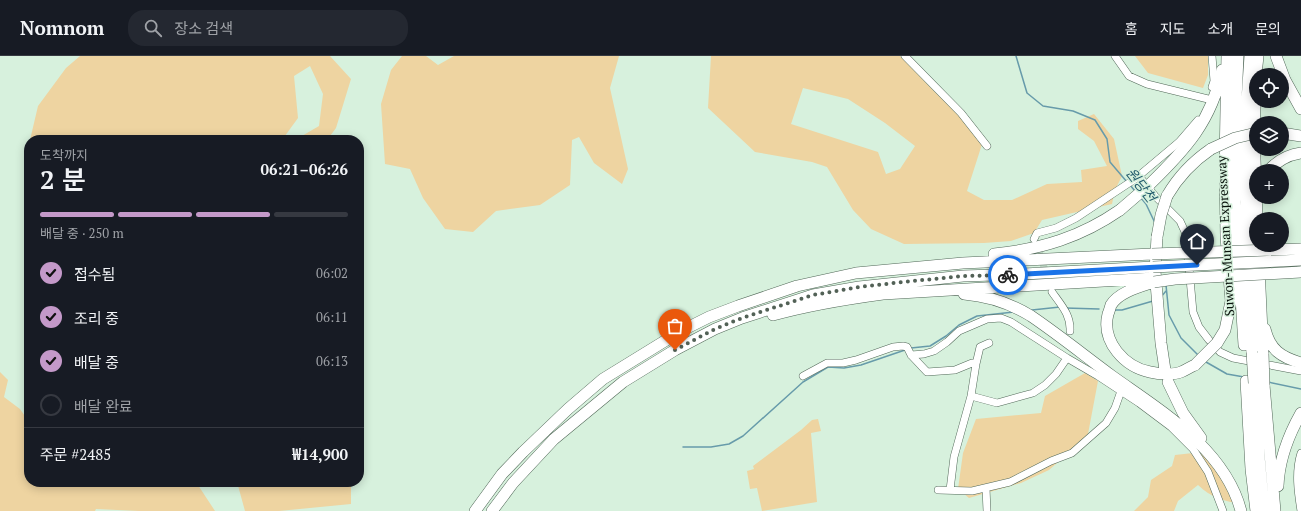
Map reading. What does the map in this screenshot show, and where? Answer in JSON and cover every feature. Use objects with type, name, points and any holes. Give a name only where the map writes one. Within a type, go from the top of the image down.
[{"type":"highway","points":[[887,270],[1039,248],[1067,239],[1100,223],[1120,210],[1149,185],[1183,150],[1194,136],[1204,122],[1217,92],[1226,56]]},
{"type":"highway","points":[[1154,280],[1132,289],[1119,297],[1111,306],[1107,320],[1107,334],[1113,346],[1122,357],[1134,367],[1165,374],[1180,372],[1195,365],[1217,343],[1225,330],[1231,301],[1226,228],[1226,56]]},
{"type":"highway","name":"Suwon-Munsan Expressway","points":[[1238,56],[1235,123],[1235,202],[1253,352]]},
{"type":"highway","name":"Suwon-Munsan Expressway","points":[[1250,56],[1245,129],[1244,174],[1258,456],[1264,511]]},
{"type":"highway","points":[[1257,68],[1258,56]]},
{"type":"highway","points":[[1276,56],[1285,80],[1301,109]]},
{"type":"highway","points":[[1255,108],[1254,130],[1258,212]]},
{"type":"highway","points":[[1289,134],[1301,136]]},
{"type":"highway","points":[[1165,370],[1155,271],[1157,237],[1167,196],[1177,180],[1202,155],[1229,140],[1249,136]]},
{"type":"highway","points":[[1276,164],[1280,160],[1294,154],[1301,153]]},
{"type":"highway","points":[[1289,246],[1301,243]]},
{"type":"highway","points":[[1289,249],[1301,249]]},
{"type":"highway","points":[[475,511],[507,469],[539,435],[568,408],[603,379],[655,346],[709,317],[782,290],[856,273],[963,263],[1249,251]]},
{"type":"highway","points":[[1258,252],[1260,287],[1268,339],[1276,351],[1280,354],[1301,363]]},
{"type":"highway","points":[[492,511],[513,483],[554,439],[612,391],[649,365],[715,329],[742,318],[813,295],[859,287],[964,276],[1301,260]]},
{"type":"highway","points":[[612,391],[689,349],[725,332],[784,312],[855,298],[883,294],[1301,272]]},
{"type":"highway","points":[[1260,287],[1253,352],[1255,383],[1277,511]]},
{"type":"highway","points":[[883,294],[951,293],[977,295],[1017,308],[1039,322],[1178,425],[1210,454],[1230,482]]},
{"type":"highway","points":[[1168,382],[1183,413],[1222,466],[1242,511]]},
{"type":"highway","name":"Suwon-Munsan Expressway","points":[[1255,383],[1251,469],[1256,511]]},
{"type":"highway","points":[[1277,511],[1278,477],[1282,457],[1289,437],[1301,413]]},
{"type":"street","points":[[905,56],[961,113],[987,146]]},
{"type":"street","points":[[1115,56],[1129,76],[1147,84],[1208,99]]},
{"type":"street","points":[[1034,239],[1037,233],[1056,228],[1076,218],[1137,177],[1179,142],[1194,126],[1203,113],[1214,81],[1212,56]]},
{"type":"street","points":[[1137,177],[1180,221],[1186,234],[1194,312],[1199,327],[1209,340],[1220,352],[1233,358],[1301,371]]},
{"type":"street","points":[[1052,292],[1067,314],[1070,322],[1070,331]]},
{"type":"street","points":[[909,352],[924,354],[934,351],[966,328],[987,319],[1001,318],[1011,322],[1059,349],[1066,358],[1121,391],[1171,427],[1193,449],[1208,472],[1223,511]]},
{"type":"street","points":[[950,490],[954,457],[971,396],[980,348],[989,343]]},
{"type":"street","points":[[803,376],[827,363],[850,361],[903,346],[927,372],[955,370],[972,363],[976,364]]},
{"type":"street","points":[[971,396],[997,402],[1033,392],[1045,385],[1056,374],[1066,358]]},
{"type":"street","points":[[938,490],[972,491],[1010,482],[1051,461],[1072,453],[1106,423],[1115,408],[1121,391]]},
{"type":"street","points":[[1301,453],[1298,461],[1297,485],[1301,511]]},
{"type":"street","points":[[986,488],[987,511]]},
{"type":"shaded area","points":[[80,56],[330,56],[351,79],[336,128],[331,135],[304,135],[319,126],[323,94],[310,66],[294,76],[298,118],[286,135],[31,135],[38,106],[66,68]]},
{"type":"shaded area","points":[[402,56],[426,56],[438,65],[454,56],[619,56],[610,88],[628,169],[622,184],[594,163],[579,137],[572,140],[570,185],[540,205],[496,211],[473,232],[445,229],[423,198],[410,169],[385,164],[381,104],[391,70]]},
{"type":"shaded area","points":[[711,56],[900,56],[934,91],[984,138],[967,191],[984,200],[1012,200],[1047,184],[1082,182],[1081,170],[1107,166],[1094,141],[1078,129],[1078,121],[1094,114],[1114,139],[1122,176],[1115,190],[1112,204],[1042,220],[1034,233],[1011,241],[984,243],[904,244],[871,229],[853,210],[827,167],[812,162],[755,152],[708,108]],"holes":[[[803,88],[848,99],[885,123],[915,146],[900,169],[886,174],[878,152],[791,124]]]},
{"type":"shaded area","points":[[1135,56],[1208,56],[1208,75],[1203,88],[1148,73]]},
{"type":"shaded area","points":[[0,372],[8,380],[4,397],[20,409],[24,415],[24,487],[199,487],[215,511],[139,511],[96,509],[95,511],[0,511]]},
{"type":"shaded area","points":[[1085,373],[1098,381],[1088,434],[1081,442],[1049,470],[1021,483],[969,498],[958,489],[963,453],[976,419],[1041,413],[1045,396]]},
{"type":"shaded area","points":[[818,419],[821,431],[811,433],[817,502],[762,511],[757,488],[750,489],[747,471],[754,469],[753,466],[812,420]]},
{"type":"shaded area","points":[[1193,453],[1207,454],[1240,504],[1218,498],[1208,493],[1198,485],[1178,501],[1174,511],[1134,511],[1148,497],[1151,480],[1172,466],[1175,455]]},
{"type":"shaded area","points":[[238,487],[351,487],[351,504],[279,511],[245,511]]},
{"type":"waterway","name":"원당천","points":[[1016,56],[1027,93],[1043,106],[1073,111],[1095,120],[1107,139],[1110,162],[1127,182]]},
{"type":"waterway","name":"원당천","points":[[1130,185],[1135,191]]},
{"type":"waterway","name":"원당천","points":[[1141,198],[1146,204],[1155,223]]},
{"type":"waterway","name":"원당천","points":[[1166,285],[1169,315],[1181,338],[1198,355]]},
{"type":"waterway","name":"원당천","points":[[1161,297],[1166,291]]},
{"type":"waterway","points":[[1114,310],[1122,310],[1153,301]]},
{"type":"waterway","points":[[1032,310],[1060,307]]},
{"type":"waterway","points":[[1065,308],[1099,309]]},
{"type":"waterway","points":[[911,348],[930,346],[946,336],[959,325],[977,316],[1014,312]]},
{"type":"waterway","points":[[683,447],[711,447],[729,444],[743,436],[803,382],[828,367],[844,368],[861,365],[905,350]]},
{"type":"waterway","name":"원당천","points":[[1206,362],[1227,374],[1244,377]]},
{"type":"waterway","name":"원당천","points":[[1268,382],[1301,389]]},
{"type":"tunnel","points":[[1036,243],[1051,288]]},
{"type":"way so far","points":[[675,350],[715,329],[742,318],[813,295],[859,287],[903,282],[964,276],[1008,275]]},
{"type":"route","points":[[1008,275],[1197,265]]}]
